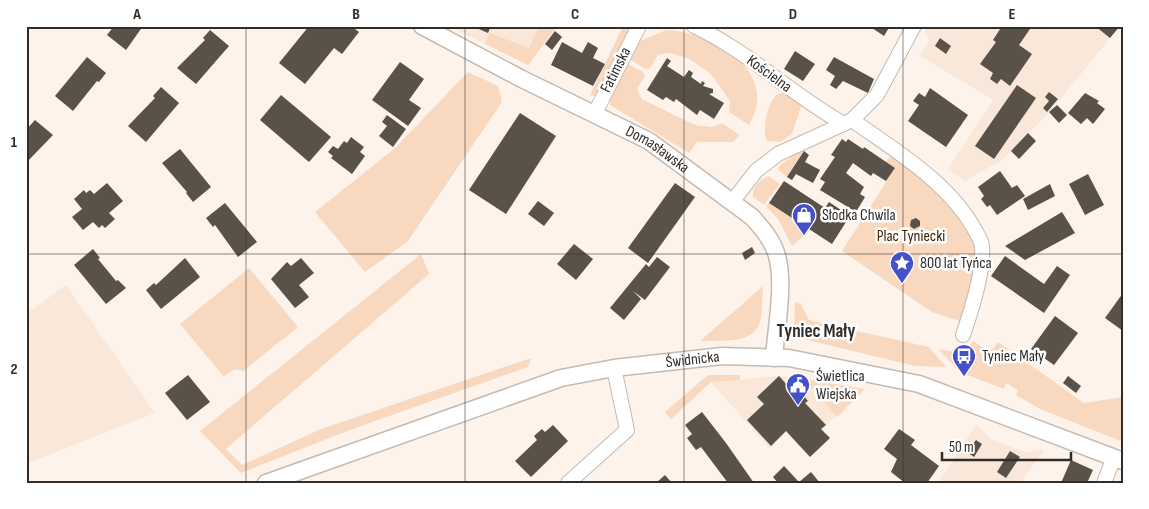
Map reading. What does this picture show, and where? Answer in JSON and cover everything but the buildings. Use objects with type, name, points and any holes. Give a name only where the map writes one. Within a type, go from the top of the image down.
[{"type":"street","name":"Domasławska","points":[[422,26],[522,79],[594,113],[649,142],[752,217],[766,232],[778,258],[779,289],[774,358]]},
{"type":"street","name":"Fatimska","points":[[594,113],[639,26]]},
{"type":"street","name":"Kościelna","points":[[694,26],[718,37],[813,107],[848,122]]},
{"type":"street","points":[[732,202],[756,171],[778,154],[848,122],[877,95],[914,26]]},
{"type":"street","points":[[848,122],[922,170],[951,198],[971,224],[982,244],[979,273],[963,335]]},
{"type":"street","name":"Świdnicka","points":[[266,483],[561,378],[614,368],[722,356],[774,358],[816,363],[919,384],[1118,459]]},
{"type":"street","points":[[568,483],[627,430],[614,368]]},
{"type":"street","points":[[1104,483],[1118,459]]},
{"type":"shaded area","points":[[449,26],[557,26],[528,65]]},
{"type":"shaded area","points":[[924,26],[1120,26],[1048,114],[1002,160],[965,181],[948,169],[993,100],[919,55],[929,42]]},
{"type":"shaded area","points":[[66,285],[155,413],[26,464],[26,314]]},
{"type":"shaded area","points":[[779,376],[865,389],[802,448],[786,432],[769,448],[711,382]]},
{"type":"shaded area","points":[[976,424],[990,439],[1024,452],[1045,449],[1020,483],[938,483]]},
{"type":"green space","points":[[539,26],[557,26],[528,65],[485,44],[490,33],[529,48]]},
{"type":"green space","points":[[623,26],[630,26],[630,28],[595,96],[590,95]]},
{"type":"green space","points":[[666,30],[684,32],[703,38],[737,58],[749,72],[756,88],[757,105],[749,125],[729,112],[730,101],[710,73],[689,59],[670,53],[658,55],[650,68],[646,69],[627,58],[640,41]]},
{"type":"green space","points":[[626,63],[643,72],[645,76],[637,89],[642,99],[695,125],[712,127],[722,123],[740,135],[733,142],[697,142],[689,153],[610,105],[610,99]]},
{"type":"green space","points":[[468,72],[498,86],[502,102],[408,241],[365,272],[315,212],[394,149]]},
{"type":"green space","points":[[787,90],[794,96],[801,107],[792,134],[780,142],[767,141],[765,124],[770,105],[776,95]]},
{"type":"green space","points":[[803,148],[805,149],[787,177],[778,170],[780,165]]},
{"type":"green space","name":"Plac Tyniecki","points":[[893,154],[944,198],[966,225],[973,239],[976,253],[975,270],[962,322],[932,312],[842,251],[895,168],[885,162]]},
{"type":"green space","points":[[769,176],[780,184],[764,205],[753,197],[753,193],[757,184]]},
{"type":"green space","points":[[769,203],[810,230],[792,246],[778,219],[766,206]]},
{"type":"green space","points":[[421,254],[429,274],[226,449],[242,465],[321,429],[531,358],[528,367],[347,431],[241,473],[200,431]]},
{"type":"green space","points":[[249,268],[298,327],[243,371],[234,369],[224,377],[180,324]]},
{"type":"green space","points":[[763,286],[760,322],[751,335],[734,340],[700,341]]},
{"type":"green space","points":[[795,302],[801,304],[808,319],[812,321],[929,347],[946,367],[915,366],[803,339],[794,327]]},
{"type":"green space","points":[[973,341],[987,350],[993,349],[998,342],[1084,403],[1123,397],[1123,442],[1040,409],[1016,395],[1018,390],[1006,383],[1004,389],[960,372],[938,349],[957,351],[965,348]]},
{"type":"green space","points":[[708,375],[740,375],[740,380],[711,382],[671,419],[665,412]]},
{"type":"green space","points":[[805,379],[865,389],[837,417]]},
{"type":"place","name":"Słodka Chwila","points":[[804,236]]},
{"type":"place","name":"800 lat Tyńca","points":[[902,284]]},
{"type":"place","name":"Tyniec Mały","points":[[964,377]]},
{"type":"place","name":"Świetlica Wiejska","points":[[798,406]]},
{"type":"district","name":"Tyniec Mały","points":[[816,331]]}]
